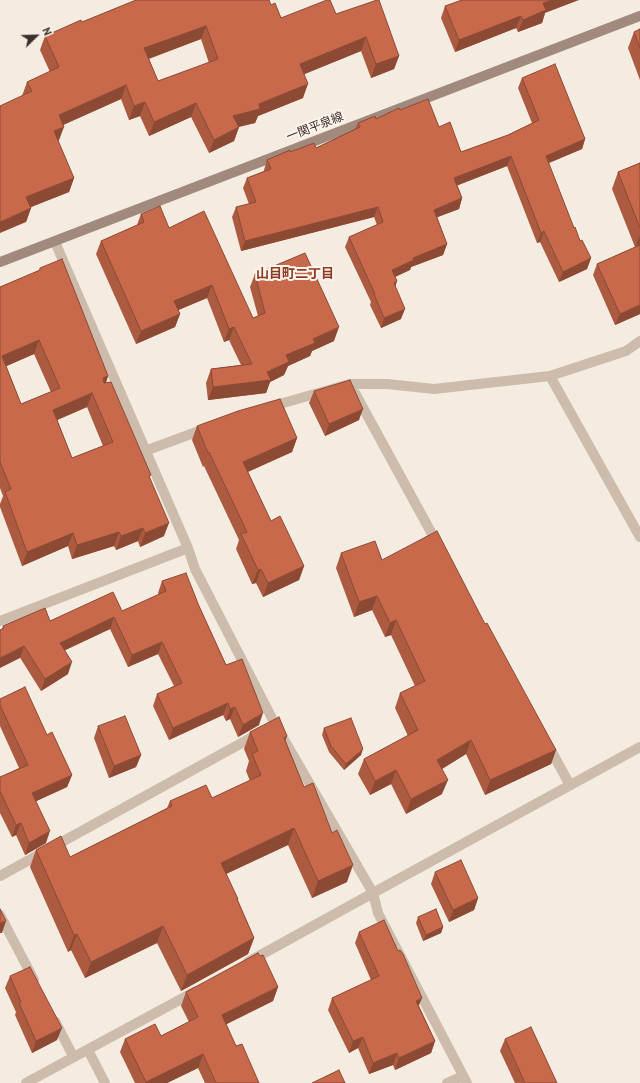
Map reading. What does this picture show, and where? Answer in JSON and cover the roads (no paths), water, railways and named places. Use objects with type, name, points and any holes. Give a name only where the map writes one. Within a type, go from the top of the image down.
[{"type":"main road","name":"一関平泉線","points":[[0,262],[640,16]]},
{"type":"street","points":[[55,242],[188,548],[194,569],[275,724],[373,893],[378,913],[465,1079],[447,1083]]},
{"type":"street","points":[[261,410],[350,384],[387,384],[434,389],[550,376],[626,351],[640,341]]},
{"type":"street","points":[[550,376],[640,537]]},
{"type":"street","points":[[350,384],[445,557]]},
{"type":"street","points":[[145,451],[216,424]]},
{"type":"street","points":[[0,621],[188,548]]},
{"type":"street","points":[[0,876],[275,724]]},
{"type":"street","points":[[544,737],[570,785]]},
{"type":"street","points":[[240,967],[640,747]]},
{"type":"street","points":[[0,914],[36,986]]},
{"type":"street","points":[[26,1083],[73,1056],[88,1050],[205,986]]},
{"type":"street","points":[[51,1014],[73,1056]]},
{"type":"street","points":[[88,1050],[105,1083]]},
{"type":"district","name":"山目町二丁目","points":[[295,274]]}]
